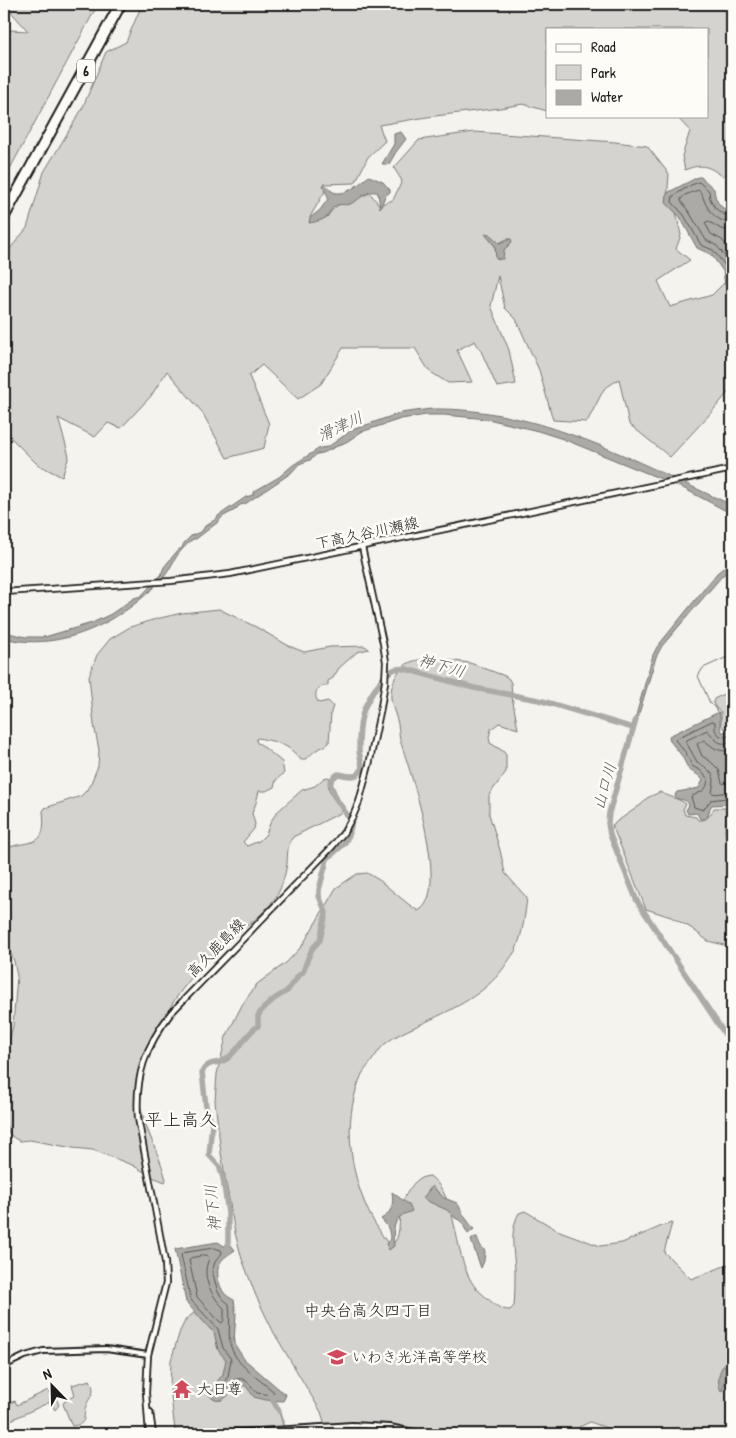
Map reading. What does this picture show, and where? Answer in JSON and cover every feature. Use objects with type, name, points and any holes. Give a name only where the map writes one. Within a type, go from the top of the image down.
[{"type":"highway","name":"6","points":[[4,212],[118,4]]},
{"type":"highway","name":"6","points":[[4,221],[123,4]]},
{"type":"main road","name":"下高久谷川瀬線","points":[[4,592],[171,581],[230,574],[732,470]]},
{"type":"main road","name":"高久鹿島線","points":[[149,1434],[148,1355],[166,1283],[166,1274],[138,1118],[138,1086],[145,1057],[156,1034],[171,1013],[331,848],[353,816],[364,786],[381,707],[386,672],[383,643],[362,547]]},
{"type":"main road","name":"高久鹿島線","points":[[147,1389],[153,1434]]},
{"type":"street","points":[[4,1366],[25,1356],[43,1352],[106,1349],[148,1355]]},
{"type":"street","points":[[212,1434],[352,1425],[390,1427],[424,1434]]},
{"type":"street","points":[[278,1434],[358,1429],[406,1434]]},
{"type":"green space","points":[[4,4],[98,4],[4,180],[4,25],[10,30],[28,31]]},
{"type":"green space","points":[[140,4],[732,4],[732,171],[722,176],[713,170],[700,166],[685,170],[682,156],[690,131],[678,118],[708,118],[708,28],[546,28],[546,111],[523,104],[379,125],[385,141],[368,157],[355,183],[324,184],[325,191],[310,217],[324,218],[338,205],[370,193],[379,205],[393,200],[402,181],[394,168],[419,140],[474,132],[647,146],[669,174],[667,202],[676,212],[681,235],[676,249],[690,260],[658,281],[670,307],[712,295],[725,282],[732,292],[732,388],[670,457],[629,424],[619,379],[604,389],[587,422],[553,420],[539,370],[516,319],[505,308],[498,276],[491,306],[509,350],[516,384],[497,387],[475,341],[457,350],[472,382],[448,383],[429,371],[415,348],[343,348],[321,384],[298,399],[262,365],[249,376],[269,424],[264,448],[227,458],[202,412],[167,371],[151,396],[121,428],[108,423],[95,437],[58,418],[69,456],[62,477],[37,464],[5,432],[4,256],[27,228],[44,172],[82,109],[106,52],[126,42],[140,9]],"holes":[[[485,234],[489,234],[499,243],[509,238],[510,244],[505,247],[498,260],[495,246]]]},
{"type":"green space","points":[[219,609],[304,652],[330,647],[365,646],[369,649],[357,652],[339,668],[333,678],[328,681],[328,685],[321,687],[317,691],[316,697],[319,703],[328,701],[333,706],[328,744],[301,760],[292,750],[282,744],[265,739],[256,739],[257,743],[282,762],[284,773],[276,780],[274,787],[266,791],[259,791],[252,813],[255,824],[254,829],[243,842],[247,846],[259,841],[266,834],[277,812],[302,790],[315,786],[324,778],[330,778],[330,792],[342,812],[293,837],[288,849],[284,877],[275,898],[262,914],[203,964],[173,1002],[156,1035],[146,1058],[139,1093],[142,1114],[160,1161],[165,1182],[132,1165],[93,1150],[30,1140],[20,1141],[9,1133],[4,1119],[4,1059],[13,1026],[17,976],[14,961],[4,937],[4,849],[29,843],[40,838],[44,824],[43,811],[45,808],[81,796],[91,783],[98,766],[99,750],[94,725],[89,676],[97,655],[110,639],[130,627],[156,619],[182,613]]},
{"type":"green space","points":[[440,659],[470,663],[505,676],[511,683],[518,729],[499,723],[491,729],[490,743],[506,755],[506,772],[489,795],[489,814],[505,873],[527,898],[522,929],[516,949],[492,982],[464,1003],[390,1040],[382,1047],[362,1074],[352,1105],[350,1138],[354,1170],[364,1201],[375,1223],[391,1246],[397,1238],[401,1208],[406,1194],[418,1180],[430,1176],[439,1185],[446,1197],[465,1268],[471,1281],[478,1290],[495,1304],[503,1309],[510,1310],[514,1306],[515,1297],[513,1234],[519,1213],[525,1211],[557,1230],[600,1246],[622,1243],[672,1223],[664,1252],[691,1279],[732,1263],[732,1434],[623,1434],[590,1422],[564,1434],[328,1434],[321,1412],[274,1333],[256,1296],[242,1259],[235,1233],[221,1153],[215,1101],[217,1074],[226,1037],[242,1005],[257,984],[287,962],[302,946],[336,888],[357,874],[367,873],[379,880],[418,911],[427,900],[431,882],[426,831],[400,741],[391,694],[395,677],[407,664],[420,660]]},
{"type":"green space","points":[[732,690],[732,724],[724,729],[721,724],[721,712],[713,703],[714,699]]},
{"type":"green space","points":[[660,792],[686,804],[683,809],[685,815],[696,817],[698,820],[704,820],[708,817],[714,808],[725,808],[726,810],[725,831],[726,836],[732,841],[732,947],[708,941],[691,928],[671,917],[646,909],[612,825],[642,804],[647,798]]},
{"type":"green space","points":[[198,1310],[234,1330],[236,1357],[268,1399],[278,1408],[284,1420],[286,1434],[252,1434],[252,1432],[247,1430],[213,1429],[175,1431],[170,1387],[171,1360],[180,1331],[186,1319]]},
{"type":"green space","points":[[90,1380],[93,1391],[86,1406],[83,1422],[72,1426],[63,1404],[75,1395],[72,1385]]},
{"type":"green space","points":[[48,1390],[49,1393],[53,1391],[59,1405],[55,1410],[50,1402],[11,1420],[7,1418],[4,1412],[4,1399],[6,1398],[9,1403],[15,1401],[17,1405]]},
{"type":"water","points":[[401,132],[406,139],[389,164],[382,164],[394,144],[394,134]]},
{"type":"water","points":[[369,176],[383,182],[390,190],[380,208],[378,193],[371,192],[350,204],[335,206],[328,216],[319,221],[309,223],[310,218],[320,210],[328,199],[323,188],[324,184],[333,192],[343,193]]},
{"type":"water","points":[[701,177],[714,189],[717,201],[721,207],[732,212],[731,292],[725,285],[723,271],[713,257],[697,248],[680,217],[666,203],[667,193]]},
{"type":"water","points":[[488,233],[499,243],[511,239],[512,242],[504,250],[503,259],[496,259],[495,246],[486,235]]},
{"type":"water","points":[[431,409],[471,411],[511,417],[549,427],[623,455],[732,505],[732,514],[681,487],[563,439],[538,431],[488,419],[444,415],[426,415],[401,419],[361,432],[348,441],[317,454],[310,460],[299,464],[291,473],[245,504],[240,505],[222,517],[185,546],[164,577],[146,594],[110,620],[90,630],[48,641],[4,638],[4,632],[26,637],[43,637],[44,635],[45,637],[92,623],[111,614],[134,598],[141,596],[161,575],[164,567],[191,536],[202,531],[205,526],[218,516],[246,497],[253,495],[253,492],[279,477],[293,465],[320,448],[328,447],[352,430],[400,413]]},
{"type":"water","points":[[732,561],[732,568],[722,576],[662,646],[656,657],[635,727],[633,726],[653,655],[657,647],[717,573]]},
{"type":"water","points":[[719,712],[722,732],[725,732],[732,726],[732,838],[728,825],[728,804],[712,805],[708,816],[700,819],[697,813],[688,814],[686,810],[689,805],[688,803],[685,800],[676,798],[675,795],[677,792],[699,788],[703,780],[689,770],[682,756],[670,741],[669,736]]},
{"type":"water","points":[[432,1186],[444,1198],[457,1203],[474,1229],[468,1234],[461,1221],[447,1210],[423,1198]]},
{"type":"water","points":[[392,1192],[409,1205],[412,1211],[402,1215],[396,1222],[393,1238],[394,1246],[389,1250],[386,1244],[390,1239],[389,1233],[381,1219],[388,1214],[391,1208]]},
{"type":"water","points":[[477,1237],[485,1251],[481,1268],[471,1240]]},
{"type":"water","points":[[218,1242],[224,1246],[231,1245],[235,1250],[221,1261],[218,1274],[219,1283],[224,1293],[234,1300],[236,1314],[234,1341],[244,1359],[286,1395],[283,1401],[254,1397],[246,1386],[237,1384],[221,1400],[213,1399],[209,1395],[223,1374],[226,1360],[218,1350],[214,1332],[186,1302],[175,1249]]},
{"type":"water","points":[[724,1365],[729,1371],[721,1391],[719,1377],[720,1370]]},
{"type":"waterway","points":[[718,713],[710,703],[698,676],[703,668],[732,655]]},
{"type":"waterway","name":"神下川","points":[[348,816],[337,800],[330,783],[338,774],[353,776],[361,770],[359,737],[364,711],[378,685],[387,674],[395,669],[406,669],[474,688],[539,700],[633,728]]},
{"type":"waterway","name":"山口川","points":[[636,719],[609,813],[610,835],[637,901],[732,1045]]},
{"type":"waterway","name":"神下川","points":[[228,1252],[228,1213],[223,1178],[219,1166],[209,1155],[212,1124],[206,1107],[202,1072],[208,1065],[228,1058],[258,1026],[258,1016],[262,1010],[287,991],[303,972],[312,949],[320,940],[326,913],[319,896],[319,890],[327,859],[344,844],[351,826]]},
{"type":"waterway","name":"神下川","points":[[270,1395],[279,1411]]},
{"type":"waterway","points":[[279,1411],[284,1429]]},
{"type":"place","name":"いわき光洋高等学校","points":[[337,1357]]},
{"type":"place","name":"大日尊","points":[[182,1389]]},
{"type":"district","name":"平上高久","points":[[181,1120]]},
{"type":"district","name":"中央台高久四丁目","points":[[368,1310]]},
{"type":"water label","name":"滑津川","points":[[340,426]]}]
